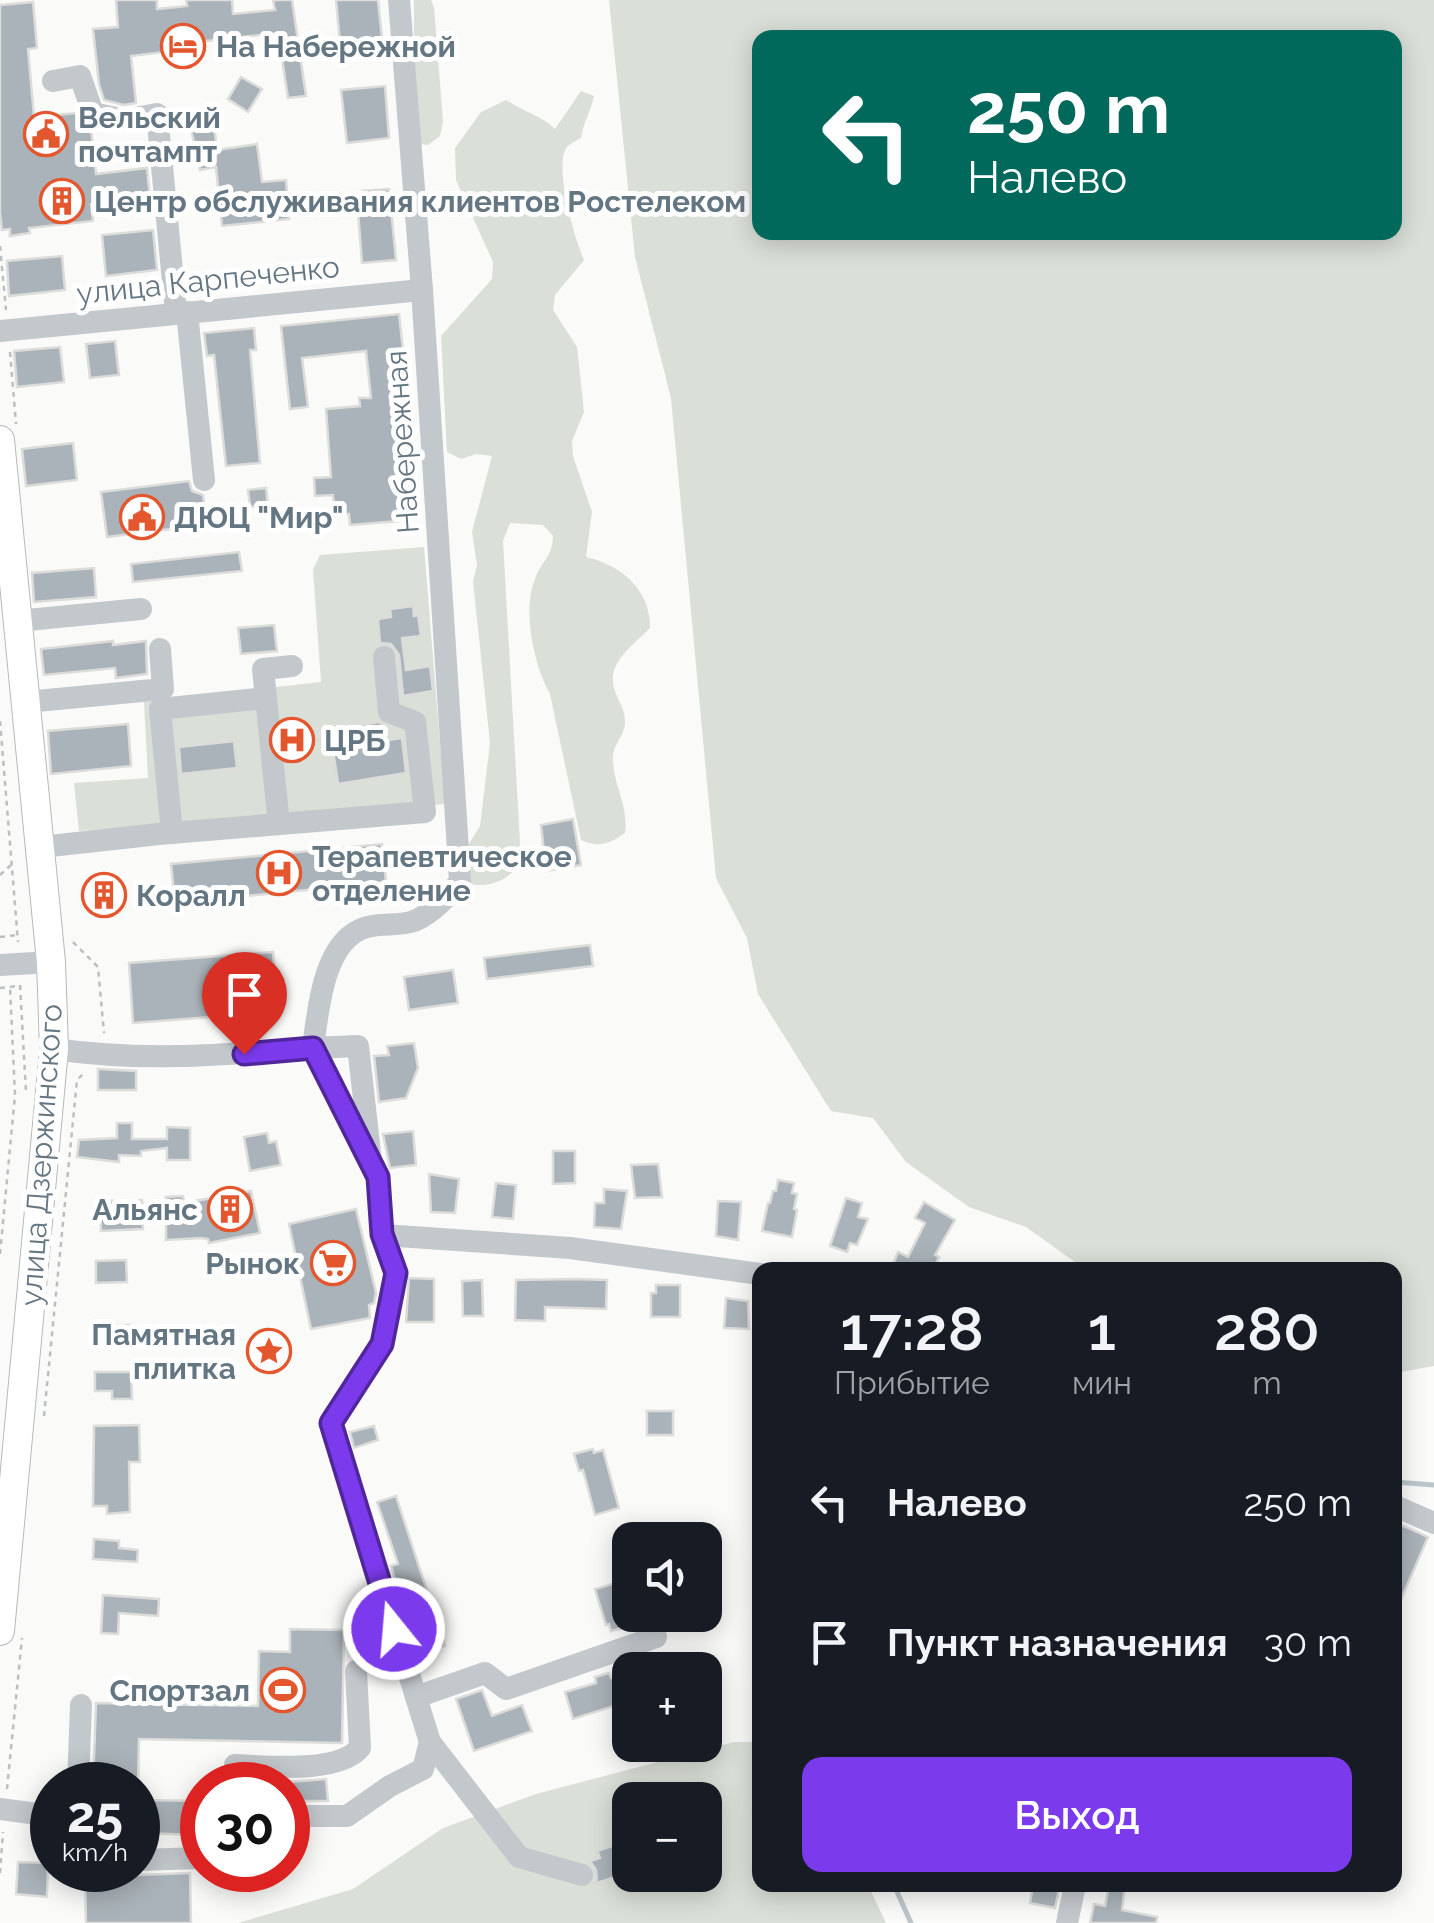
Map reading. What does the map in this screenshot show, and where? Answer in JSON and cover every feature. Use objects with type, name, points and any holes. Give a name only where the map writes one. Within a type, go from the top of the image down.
[{"type":"main road","name":"улица Дзержинского","points":[[0,440],[41,847],[54,1048],[6,1514],[0,1631]]},
{"type":"street","name":"Набережная","points":[[313,1048],[322,983],[340,947],[364,927],[413,921],[444,901],[460,880],[399,0]]},
{"type":"street","points":[[52,81],[80,76],[93,113],[124,120],[157,114],[204,480]]},
{"type":"street","name":"улица Карпеченко","points":[[0,332],[422,290]]},
{"type":"street","points":[[17,622],[141,609]]},
{"type":"street","points":[[26,702],[164,688],[160,650]]},
{"type":"street","points":[[41,847],[172,832],[425,812],[415,722],[389,712],[384,658]]},
{"type":"street","points":[[279,824],[262,669],[292,666]]},
{"type":"street","points":[[172,832],[160,709],[266,698]]},
{"type":"street","points":[[13,972],[51,962]]},
{"type":"street","points":[[54,1048],[102,1056],[175,1059],[358,1046],[370,1162]]},
{"type":"street","points":[[313,1048],[378,1177],[382,1234],[396,1273],[382,1344],[331,1423],[430,1742],[520,1857],[582,1875]]},
{"type":"street","points":[[382,1234],[570,1248],[752,1273]]},
{"type":"street","points":[[1402,1509],[1434,1523]]},
{"type":"street","points":[[416,1698],[485,1673],[506,1689],[656,1638]]},
{"type":"street","points":[[310,1766],[354,1754],[360,1748],[356,1671]]},
{"type":"street","points":[[79,1762],[81,1705]]},
{"type":"street","points":[[310,1816],[346,1816],[423,1769],[430,1742]]},
{"type":"street","points":[[0,1809],[30,1813]]},
{"type":"street","points":[[1067,1923],[1074,1892]]},
{"type":"path","points":[[0,721],[18,936],[10,987],[15,1095],[0,1254]]},
{"type":"path","points":[[0,875],[12,864]]},
{"type":"path","points":[[0,937],[18,936]]},
{"type":"path","points":[[13,972],[26,1093]]},
{"type":"path","points":[[0,988],[10,987]]},
{"type":"shaded area","points":[[414,0],[431,0],[434,8],[443,121],[440,136],[428,145],[414,143]]},
{"type":"shaded area","points":[[609,0],[1434,0],[1434,1366],[1402,1372],[1402,1262],[1075,1262],[1026,1227],[969,1207],[906,1162],[873,1118],[831,1111],[758,994],[747,938],[716,878],[671,398],[635,257]]},
{"type":"shaded area","points":[[581,91],[594,96],[581,138],[567,147],[562,169],[571,220],[584,260],[555,295],[553,310],[577,347],[584,412],[572,441],[573,456],[592,512],[586,557],[611,566],[632,582],[649,615],[650,628],[622,656],[613,681],[625,720],[613,757],[625,813],[625,833],[604,844],[581,840],[550,694],[539,669],[530,622],[531,592],[553,536],[543,525],[510,523],[503,541],[521,861],[499,881],[469,884],[464,852],[480,826],[490,743],[473,581],[477,565],[472,532],[492,456],[476,454],[461,459],[447,452],[441,336],[492,279],[493,262],[456,180],[455,148],[481,112],[506,100],[555,129]]},
{"type":"shaded area","name":"ЦРБ","points":[[424,547],[445,804],[79,831],[74,783],[148,778],[144,702],[321,682],[313,569],[320,555]]},
{"type":"shaded area","points":[[752,1742],[752,1892],[871,1892],[886,1923],[238,1923],[353,1889],[443,1828],[536,1794],[658,1762],[722,1762],[722,1745]]},
{"type":"building","points":[[116,0],[157,0],[157,9],[187,6],[186,0],[232,0],[233,14],[275,10],[273,0],[292,0],[306,96],[288,98],[278,33],[187,43],[188,49],[131,56],[136,103],[124,105],[104,100],[93,29],[118,27]]},
{"type":"building","points":[[336,0],[378,0],[383,48],[341,53]]},
{"type":"building","points":[[33,2],[37,48],[28,49],[34,117],[77,113],[82,124],[91,128],[96,174],[147,168],[150,198],[91,204],[93,221],[29,228],[30,233],[10,236],[10,229],[2,230],[0,213],[0,5]]},
{"type":"building","points":[[241,77],[262,89],[248,112],[228,99]]},
{"type":"building","points":[[385,86],[389,138],[347,143],[341,90]]},
{"type":"building","points":[[214,125],[217,150],[257,144],[262,182],[286,180],[289,219],[222,226],[216,167],[200,170],[191,129]]},
{"type":"building","points":[[389,189],[396,260],[362,263],[357,198],[364,197],[363,191]]},
{"type":"building","points":[[153,230],[157,270],[106,276],[102,235]]},
{"type":"building","points":[[62,256],[65,290],[9,296],[7,261]]},
{"type":"building","points":[[399,314],[406,377],[399,378],[411,520],[350,525],[349,514],[335,516],[333,495],[315,496],[314,478],[331,477],[326,409],[360,406],[359,398],[371,398],[366,351],[302,358],[308,407],[290,409],[281,326]]},
{"type":"building","points":[[254,328],[256,350],[250,350],[260,463],[226,466],[214,355],[207,356],[204,333]]},
{"type":"building","points":[[115,341],[119,375],[90,378],[86,344]]},
{"type":"building","points":[[60,347],[64,382],[17,387],[14,351]]},
{"type":"building","points":[[73,443],[77,480],[26,486],[22,449]]},
{"type":"building","points":[[189,481],[192,491],[203,495],[206,517],[194,519],[195,526],[107,537],[101,492]]},
{"type":"building","points":[[266,488],[268,505],[250,507],[248,490]]},
{"type":"building","points":[[239,552],[242,571],[133,582],[131,564]]},
{"type":"building","points":[[94,568],[96,597],[34,602],[32,573]]},
{"type":"building","points":[[413,606],[421,636],[402,638],[406,670],[430,666],[433,691],[403,696],[399,655],[391,644],[380,643],[378,619],[391,617],[390,609]]},
{"type":"building","points":[[274,625],[277,651],[241,654],[238,628]]},
{"type":"building","points":[[113,641],[113,645],[146,641],[147,674],[116,678],[115,668],[44,675],[41,649]]},
{"type":"building","points":[[379,722],[386,727],[388,740],[402,738],[406,773],[338,784],[330,730]]},
{"type":"building","points":[[128,724],[131,766],[51,774],[48,731]]},
{"type":"building","points":[[234,741],[237,768],[181,774],[179,747]]},
{"type":"building","points":[[573,819],[581,865],[546,871],[541,825]]},
{"type":"building","name":"Терапевтическое отделение","points":[[382,844],[386,882],[175,903],[171,864]]},
{"type":"building","name":"Коралл","points":[[119,879],[121,909],[89,912],[87,881]]},
{"type":"building","points":[[590,945],[593,966],[487,979],[484,958]]},
{"type":"building","points":[[273,952],[277,1012],[133,1023],[129,963]]},
{"type":"building","points":[[453,970],[458,1003],[409,1010],[404,977]]},
{"type":"building","points":[[414,1043],[418,1068],[406,1098],[379,1102],[374,1056],[389,1055],[387,1046]]},
{"type":"building","points":[[98,1069],[136,1071],[136,1090],[98,1090]]},
{"type":"building","points":[[117,1123],[132,1123],[132,1139],[167,1139],[167,1127],[190,1128],[190,1160],[167,1160],[167,1148],[141,1151],[141,1156],[119,1155],[119,1162],[77,1157],[79,1140],[117,1138]]},
{"type":"building","points":[[413,1131],[416,1165],[390,1168],[383,1134]]},
{"type":"building","points":[[267,1133],[269,1143],[276,1141],[281,1165],[250,1171],[244,1137]]},
{"type":"building","points":[[553,1151],[575,1151],[575,1183],[553,1184]]},
{"type":"building","points":[[658,1164],[662,1197],[635,1198],[631,1165]]},
{"type":"building","points":[[429,1174],[459,1179],[455,1213],[431,1212]]},
{"type":"building","points":[[778,1180],[794,1183],[792,1193],[797,1194],[792,1237],[762,1231]]},
{"type":"building","points":[[496,1183],[516,1185],[513,1219],[492,1217]]},
{"type":"building","points":[[604,1189],[627,1191],[621,1229],[594,1227],[595,1203],[604,1203]]},
{"type":"building","name":"Альянс","points":[[251,1191],[260,1233],[209,1243],[201,1238],[166,1240],[166,1197],[183,1196],[184,1203]]},
{"type":"building","points":[[846,1198],[862,1203],[858,1217],[868,1219],[857,1245],[850,1243],[847,1252],[830,1246]]},
{"type":"building","points":[[142,1200],[143,1229],[101,1231],[100,1201]]},
{"type":"building","points":[[718,1201],[741,1202],[738,1240],[716,1236]]},
{"type":"building","points":[[924,1202],[955,1220],[935,1255],[939,1257],[937,1262],[894,1262],[898,1252],[908,1257],[925,1223],[915,1218]]},
{"type":"building","name":"Рынок","points":[[356,1209],[376,1293],[374,1303],[369,1305],[370,1318],[311,1329],[289,1224]]},
{"type":"building","points":[[126,1260],[127,1282],[96,1283],[96,1261]]},
{"type":"building","points":[[409,1278],[434,1279],[434,1322],[406,1322]]},
{"type":"building","points":[[482,1280],[483,1316],[463,1316],[462,1281]]},
{"type":"building","points":[[516,1280],[607,1280],[606,1309],[545,1307],[545,1321],[515,1320]]},
{"type":"building","points":[[656,1285],[680,1285],[680,1317],[651,1317],[651,1293],[656,1293]]},
{"type":"building","points":[[726,1298],[748,1301],[749,1329],[724,1328]]},
{"type":"building","points":[[96,1325],[135,1325],[136,1344],[96,1344]]},
{"type":"building","points":[[95,1372],[131,1372],[132,1399],[112,1399],[112,1391],[95,1391]]},
{"type":"building","points":[[647,1411],[673,1411],[673,1435],[647,1435]]},
{"type":"building","points":[[139,1425],[140,1462],[129,1462],[130,1512],[107,1514],[107,1506],[93,1506],[94,1426]]},
{"type":"building","points":[[374,1426],[378,1440],[354,1448],[350,1432]]},
{"type":"building","points":[[593,1449],[594,1453],[603,1450],[619,1508],[595,1515],[583,1470],[579,1471],[574,1454]]},
{"type":"building","points":[[396,1496],[445,1646],[418,1654],[391,1566],[398,1564],[377,1502]]},
{"type":"building","points":[[1402,1525],[1428,1537],[1402,1597]]},
{"type":"building","points":[[94,1539],[119,1541],[119,1548],[138,1550],[137,1562],[93,1559]]},
{"type":"building","points":[[612,1584],[612,1631],[606,1625],[595,1589]]},
{"type":"building","points":[[103,1595],[159,1599],[158,1616],[119,1613],[118,1634],[101,1633]]},
{"type":"building","points":[[290,1629],[344,1630],[342,1743],[139,1739],[138,1762],[94,1762],[96,1703],[258,1706],[259,1651],[290,1652]]},
{"type":"building","points":[[609,1673],[612,1678],[612,1707],[573,1719],[565,1692],[596,1683],[595,1677]]},
{"type":"building","points":[[482,1690],[492,1716],[522,1705],[532,1731],[474,1751],[456,1699]]},
{"type":"building","points":[[326,1779],[328,1801],[310,1801],[310,1780]]},
{"type":"building","points":[[160,1800],[180,1801],[180,1834],[160,1834]]},
{"type":"building","points":[[612,1846],[612,1878],[597,1883],[590,1861],[600,1858],[597,1851]]},
{"type":"building","points":[[18,1862],[30,1862],[30,1892],[47,1892],[47,1897],[16,1894]]},
{"type":"building","points":[[180,1873],[180,1892],[190,1892],[191,1923],[86,1923],[85,1892],[160,1892],[160,1874]]},
{"type":"building","points":[[1032,1892],[1059,1892],[1055,1908],[1030,1903]]},
{"type":"building","points":[[1108,1892],[1124,1892],[1122,1910],[1157,1917],[1156,1923],[1090,1923],[1094,1904],[1105,1906]]},
{"type":"waterway","points":[[1402,1483],[1434,1485]]},
{"type":"waterway","points":[[897,1892],[911,1923]]},
{"type":"place","name":"На Набережной","points":[[183,46]]},
{"type":"place","name":"Вельский почтампт","points":[[46,134]]},
{"type":"place","name":"Центр обслуживания клиентов Ростелеком","points":[[62,201]]},
{"type":"place","name":"ДЮЦ \"Мир\"","points":[[142,517]]},
{"type":"place","name":"ЦРБ","points":[[292,740]]},
{"type":"place","name":"Терапевтическое отделение","points":[[279,873]]},
{"type":"place","name":"Коралл","points":[[104,895]]},
{"type":"place","name":"Альянс","points":[[230,1209]]},
{"type":"place","name":"Рынок","points":[[333,1263]]},
{"type":"place","name":"Памятная плитка","points":[[269,1351]]},
{"type":"place","name":"Спортзал","points":[[283,1690]]},
{"type":"route","points":[[244,1054],[313,1048],[378,1177],[382,1234],[396,1273],[382,1344],[331,1423],[394,1629]]}]
